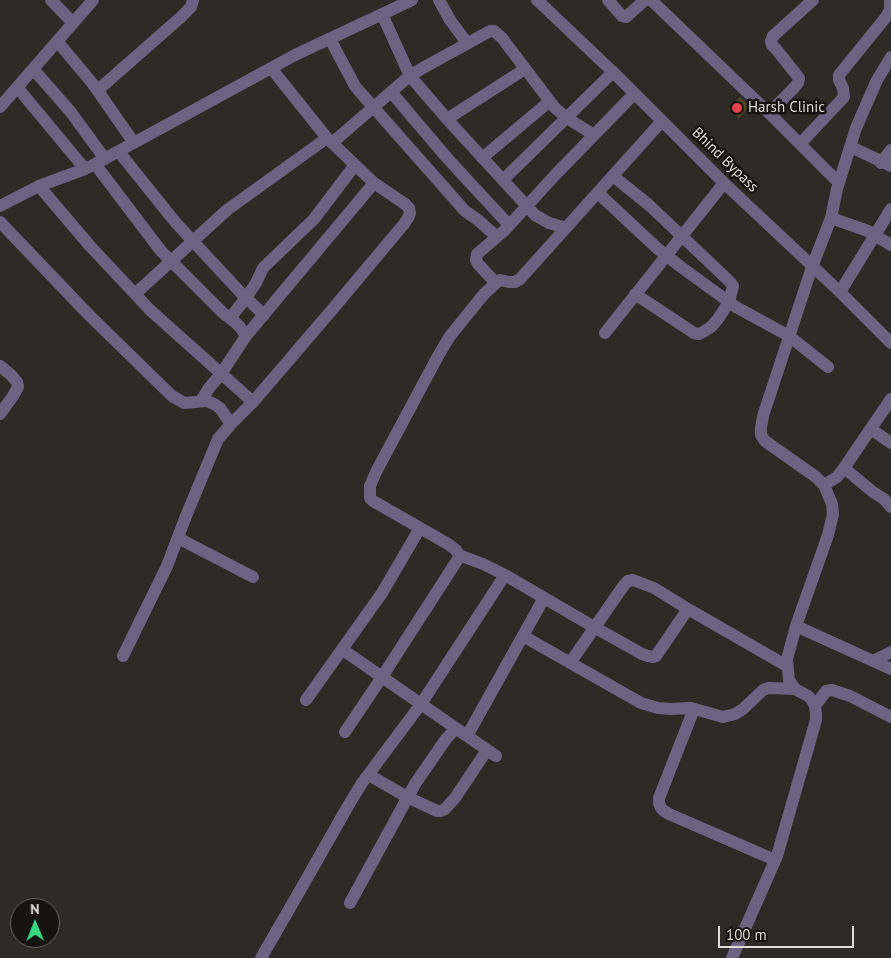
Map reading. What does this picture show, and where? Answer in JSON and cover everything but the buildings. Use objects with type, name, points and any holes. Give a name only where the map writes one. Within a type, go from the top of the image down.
[{"type":"street","points":[[51,0],[73,23]]},
{"type":"street","points":[[0,107],[93,0]]},
{"type":"street","points":[[98,90],[181,17],[191,7],[194,0]]},
{"type":"street","points":[[439,0],[467,43]]},
{"type":"street","name":"Bhind Bypass","points":[[537,0],[891,343]]},
{"type":"street","points":[[608,0],[622,16],[626,17],[645,0]]},
{"type":"street","points":[[651,0],[839,183]]},
{"type":"street","points":[[769,113],[793,90],[799,78],[776,50],[771,40],[773,36],[813,0]]},
{"type":"street","points":[[800,144],[844,97],[838,75],[886,16],[890,10],[890,0]]},
{"type":"street","points":[[0,206],[39,186],[95,164],[119,152],[271,68],[405,1]]},
{"type":"street","points":[[382,14],[410,76],[447,120],[542,220],[548,224],[566,228]]},
{"type":"street","points":[[134,294],[227,210],[374,108],[410,76],[486,32],[494,31],[502,38],[555,108],[594,135]]},
{"type":"street","points":[[330,39],[355,86],[465,211],[497,237]]},
{"type":"street","points":[[57,41],[98,90],[134,143]]},
{"type":"street","points":[[795,689],[789,680],[787,666],[790,646],[831,524],[832,504],[824,485],[765,441],[761,435],[761,428],[763,416],[812,267],[831,218],[839,183],[856,128],[876,80],[891,57]]},
{"type":"street","points":[[123,656],[157,588],[218,439],[253,402],[331,311],[408,218],[410,213],[409,208],[405,204],[374,183],[330,140],[271,68]]},
{"type":"street","points":[[33,69],[70,110],[95,164]]},
{"type":"street","points":[[447,120],[525,69]]},
{"type":"street","points":[[503,180],[613,72]]},
{"type":"street","points":[[18,87],[95,164],[161,251],[223,313],[240,326],[246,336]]},
{"type":"street","points":[[391,92],[448,159],[509,225]]},
{"type":"street","points":[[496,283],[478,264],[476,257],[480,251],[509,225],[526,205],[634,94]]},
{"type":"street","points":[[482,158],[550,101]]},
{"type":"street","points":[[662,121],[520,279],[515,282],[500,280],[463,320],[443,346],[387,452],[370,486],[370,492],[373,502],[448,544],[459,555],[505,575],[642,654],[656,656],[688,609]]},
{"type":"street","points":[[851,147],[886,164],[891,150]]},
{"type":"street","points":[[119,152],[176,223],[264,315]]},
{"type":"street","points":[[230,318],[256,284],[263,268],[314,219],[356,165]]},
{"type":"street","points":[[613,176],[649,205],[733,286],[729,302],[718,319],[711,327],[699,334],[694,333],[635,294]]},
{"type":"street","points":[[202,401],[246,336],[374,183]]},
{"type":"street","points":[[604,333],[724,183]]},
{"type":"street","points":[[39,186],[134,294],[253,402]]},
{"type":"street","points":[[598,193],[666,255],[745,313],[789,336],[828,367]]},
{"type":"street","points":[[840,292],[889,216]]},
{"type":"street","points":[[831,218],[862,229],[891,245]]},
{"type":"street","points":[[0,222],[89,315],[172,396],[184,403],[207,401],[214,404],[220,408],[231,424]]},
{"type":"street","points":[[0,366],[17,382],[18,387],[0,414]]},
{"type":"street","points":[[824,485],[837,477],[891,399]]},
{"type":"street","points":[[871,429],[891,443]]},
{"type":"street","points":[[844,468],[891,507]]},
{"type":"street","points":[[306,700],[382,593],[420,528]]},
{"type":"street","points":[[178,538],[253,577]]},
{"type":"street","points":[[344,732],[382,677],[459,555]]},
{"type":"street","points":[[261,958],[348,806],[369,774],[421,704],[505,575]]},
{"type":"street","points":[[570,663],[624,585],[628,581],[634,580],[787,666]]},
{"type":"street","points":[[467,736],[544,598]]},
{"type":"street","points":[[796,626],[891,669]]},
{"type":"street","points":[[523,636],[641,703],[658,708],[694,709],[723,717],[743,708],[763,690],[768,688],[795,689],[812,700],[815,706],[816,720],[776,860],[732,958]]},
{"type":"street","points":[[343,650],[492,753],[445,810],[436,811],[407,798],[369,774]]},
{"type":"street","points":[[873,661],[891,652]]},
{"type":"street","points":[[815,706],[826,691],[832,690],[850,696],[891,717]]},
{"type":"street","points":[[694,709],[659,798],[661,808],[664,812],[776,860]]},
{"type":"street","points":[[350,903],[407,798],[433,757],[456,728]]},
{"type":"place","name":"Harsh Clinic","points":[[737,108]]}]
